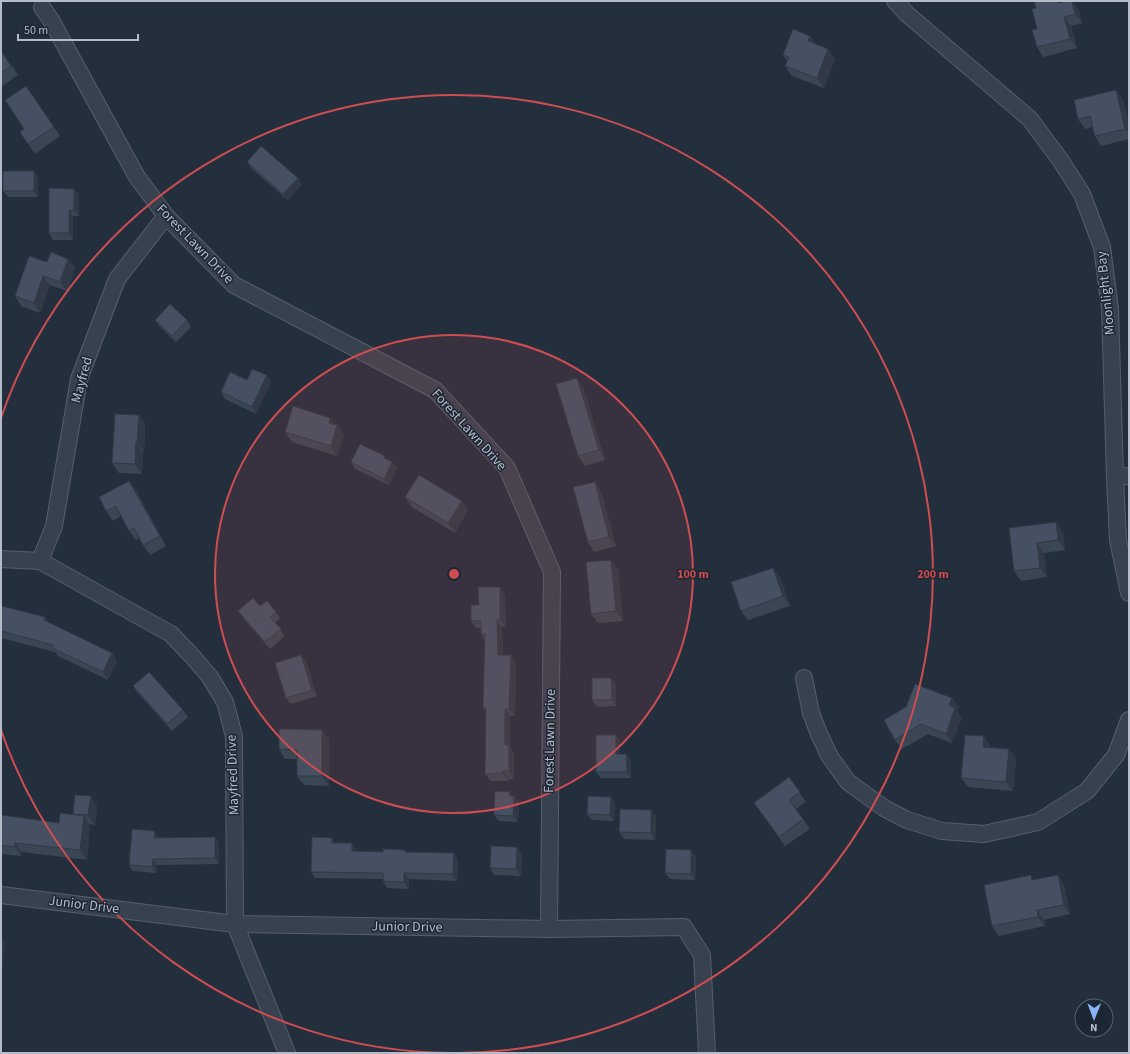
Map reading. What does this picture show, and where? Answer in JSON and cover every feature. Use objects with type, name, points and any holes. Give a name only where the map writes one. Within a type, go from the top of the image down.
[{"type":"street","name":"Moonlight Bay","points":[[895,1],[907,14],[1030,119],[1061,161],[1082,194],[1102,247],[1110,309],[1122,476],[1118,540],[1129,593]]},
{"type":"street","name":"Forest Lawn Drive","points":[[42,7],[51,20],[137,177],[166,216],[234,285],[436,390],[507,468],[552,572],[548,929]]},
{"type":"street","name":"Mayfred","points":[[40,561],[54,526],[79,379],[117,279],[166,216]]},
{"type":"street","points":[[1,559],[40,561]]},
{"type":"street","name":"Mayfred Drive","points":[[40,561],[171,634],[210,677],[225,702],[234,736],[235,924],[287,1053]]},
{"type":"street","points":[[804,678],[811,713],[819,734],[830,757],[848,782],[884,808],[907,820],[942,831],[984,834],[1038,822],[1086,791],[1116,755],[1129,720]]},
{"type":"street","name":"Junior Drive","points":[[1,895],[235,924],[548,929],[684,927],[702,955],[707,1053]]},
{"type":"building","points":[[1034,1],[1058,1],[1059,3],[1072,1],[1075,14],[1064,17],[1070,39],[1037,47],[1032,30],[1037,29],[1032,9],[1036,8]]},
{"type":"building","points":[[793,29],[810,36],[808,41],[828,49],[817,78],[785,66],[789,57],[783,55]]},
{"type":"building","points":[[1,51],[11,66],[1,73]]},
{"type":"building","points":[[26,86],[54,127],[28,144],[20,132],[24,129],[5,100]]},
{"type":"building","points":[[1116,90],[1125,129],[1095,136],[1090,116],[1078,119],[1074,100]]},
{"type":"building","points":[[261,146],[298,178],[283,194],[247,162]]},
{"type":"building","points":[[3,171],[34,171],[34,191],[3,191]]},
{"type":"building","points":[[49,188],[74,189],[74,210],[69,210],[69,233],[49,233]]},
{"type":"building","points":[[51,252],[68,259],[60,282],[43,276],[34,303],[15,296],[29,256],[47,262]]},
{"type":"building","points":[[170,304],[187,320],[172,336],[155,320]]},
{"type":"building","points":[[252,369],[267,375],[252,407],[221,392],[230,372],[247,380]]},
{"type":"building","points":[[577,378],[599,450],[578,456],[556,384]]},
{"type":"building","points":[[293,406],[330,418],[329,423],[337,425],[331,446],[285,432]]},
{"type":"building","points":[[115,414],[139,415],[135,464],[112,463]]},
{"type":"building","points":[[360,444],[385,456],[384,458],[392,462],[384,479],[351,462]]},
{"type":"building","points":[[419,475],[462,501],[448,523],[405,497]]},
{"type":"building","points":[[129,481],[160,536],[143,545],[134,528],[129,531],[116,506],[106,511],[99,497]]},
{"type":"building","points":[[595,482],[609,537],[588,542],[573,487]]},
{"type":"building","points":[[1056,522],[1058,540],[1037,543],[1040,568],[1014,571],[1009,528]]},
{"type":"building","points":[[611,560],[616,611],[591,614],[586,562]]},
{"type":"building","points":[[773,568],[783,596],[741,611],[731,582]]},
{"type":"building","points":[[478,587],[500,587],[500,620],[497,620],[498,655],[511,655],[509,709],[505,709],[505,745],[509,745],[509,771],[503,771],[503,773],[485,774],[486,708],[483,708],[485,634],[481,634],[481,621],[471,621],[471,605],[479,605]]},
{"type":"building","points":[[253,598],[260,606],[267,601],[276,612],[270,617],[281,629],[265,642],[238,611]]},
{"type":"building","points":[[2,606],[45,617],[44,620],[112,653],[103,672],[52,648],[53,645],[1,631]]},
{"type":"building","points":[[301,655],[312,690],[286,698],[275,663]]},
{"type":"building","points":[[149,672],[183,710],[167,724],[133,686]]},
{"type":"building","points":[[592,678],[611,678],[612,700],[592,700]]},
{"type":"building","points":[[915,684],[952,698],[949,705],[955,708],[946,734],[921,724],[895,740],[884,720],[906,707]]},
{"type":"building","points":[[279,729],[322,730],[322,776],[297,776],[297,750],[279,749]]},
{"type":"building","points":[[596,735],[616,735],[616,754],[626,754],[627,772],[596,772]]},
{"type":"building","points":[[965,735],[984,736],[983,747],[1009,749],[1006,782],[961,778]]},
{"type":"building","points":[[789,777],[800,792],[789,800],[803,819],[779,837],[754,803]]},
{"type":"building","points":[[495,791],[510,792],[510,796],[514,796],[513,816],[494,815]]},
{"type":"building","points":[[75,795],[91,796],[88,815],[73,814]]},
{"type":"building","points":[[588,796],[611,797],[610,815],[587,814]]},
{"type":"building","points":[[620,809],[651,810],[651,833],[619,832]]},
{"type":"building","points":[[60,813],[84,816],[80,850],[15,843],[15,847],[1,845],[1,815],[59,823]]},
{"type":"building","points":[[132,829],[155,831],[154,838],[215,837],[215,858],[153,859],[152,867],[129,865]]},
{"type":"building","points":[[312,837],[332,838],[332,843],[352,843],[352,851],[383,852],[383,849],[405,850],[405,852],[454,853],[453,874],[404,873],[404,882],[383,881],[383,873],[311,872]]},
{"type":"building","points":[[491,846],[517,847],[516,869],[490,868]]},
{"type":"building","points":[[666,849],[691,850],[691,874],[665,873]]},
{"type":"building","points":[[1031,875],[1032,880],[1058,875],[1064,905],[1037,910],[1038,917],[992,926],[984,885]]}]
